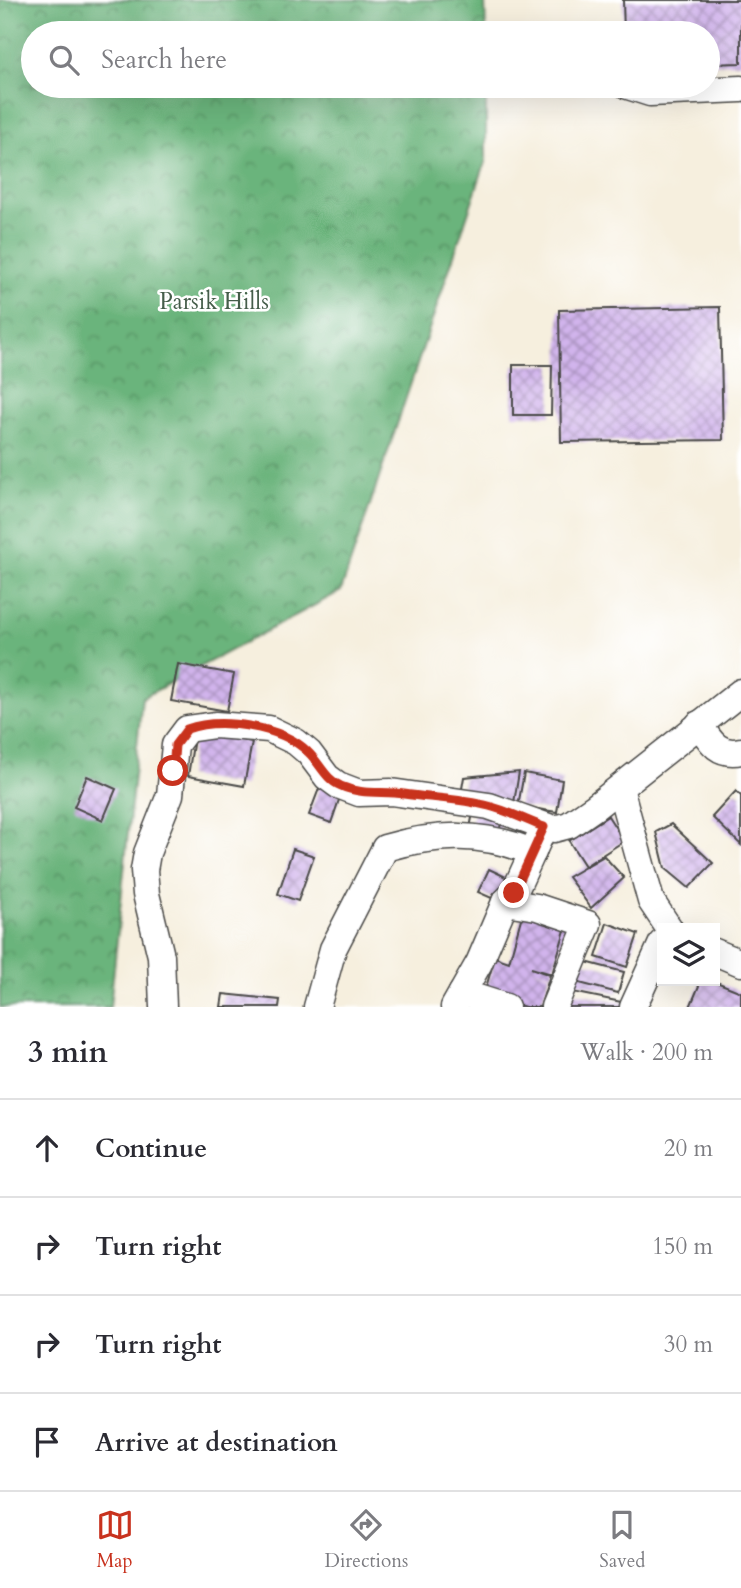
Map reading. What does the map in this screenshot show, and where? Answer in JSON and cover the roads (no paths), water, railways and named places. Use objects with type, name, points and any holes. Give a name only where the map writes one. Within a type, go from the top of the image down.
[{"type":"street","points":[[720,90],[741,89]]},
{"type":"street","points":[[163,1007],[161,956],[146,894],[144,870],[147,853],[170,794],[175,745],[187,729],[215,725],[269,729],[296,742],[309,752],[327,777],[338,785],[359,793],[391,792],[489,806],[554,829],[569,825],[620,788],[706,735],[741,692]]},
{"type":"street","points":[[706,735],[732,753],[741,751]]},
{"type":"street","points":[[706,735],[741,773]]},
{"type":"street","points":[[620,788],[651,901],[666,923]]},
{"type":"street","points":[[506,1007],[458,1000],[505,902],[514,893],[544,827]]},
{"type":"street","points":[[317,1007],[333,948],[385,848],[452,835],[468,835],[505,841],[533,852]]},
{"type":"street","points":[[505,902],[537,906],[588,924],[554,1007]]},
{"type":"street","points":[[720,953],[741,963]]},
{"type":"street","points":[[633,1007],[657,954]]},
{"type":"park label","name":"Parsik Hills","points":[[214,301]]}]
